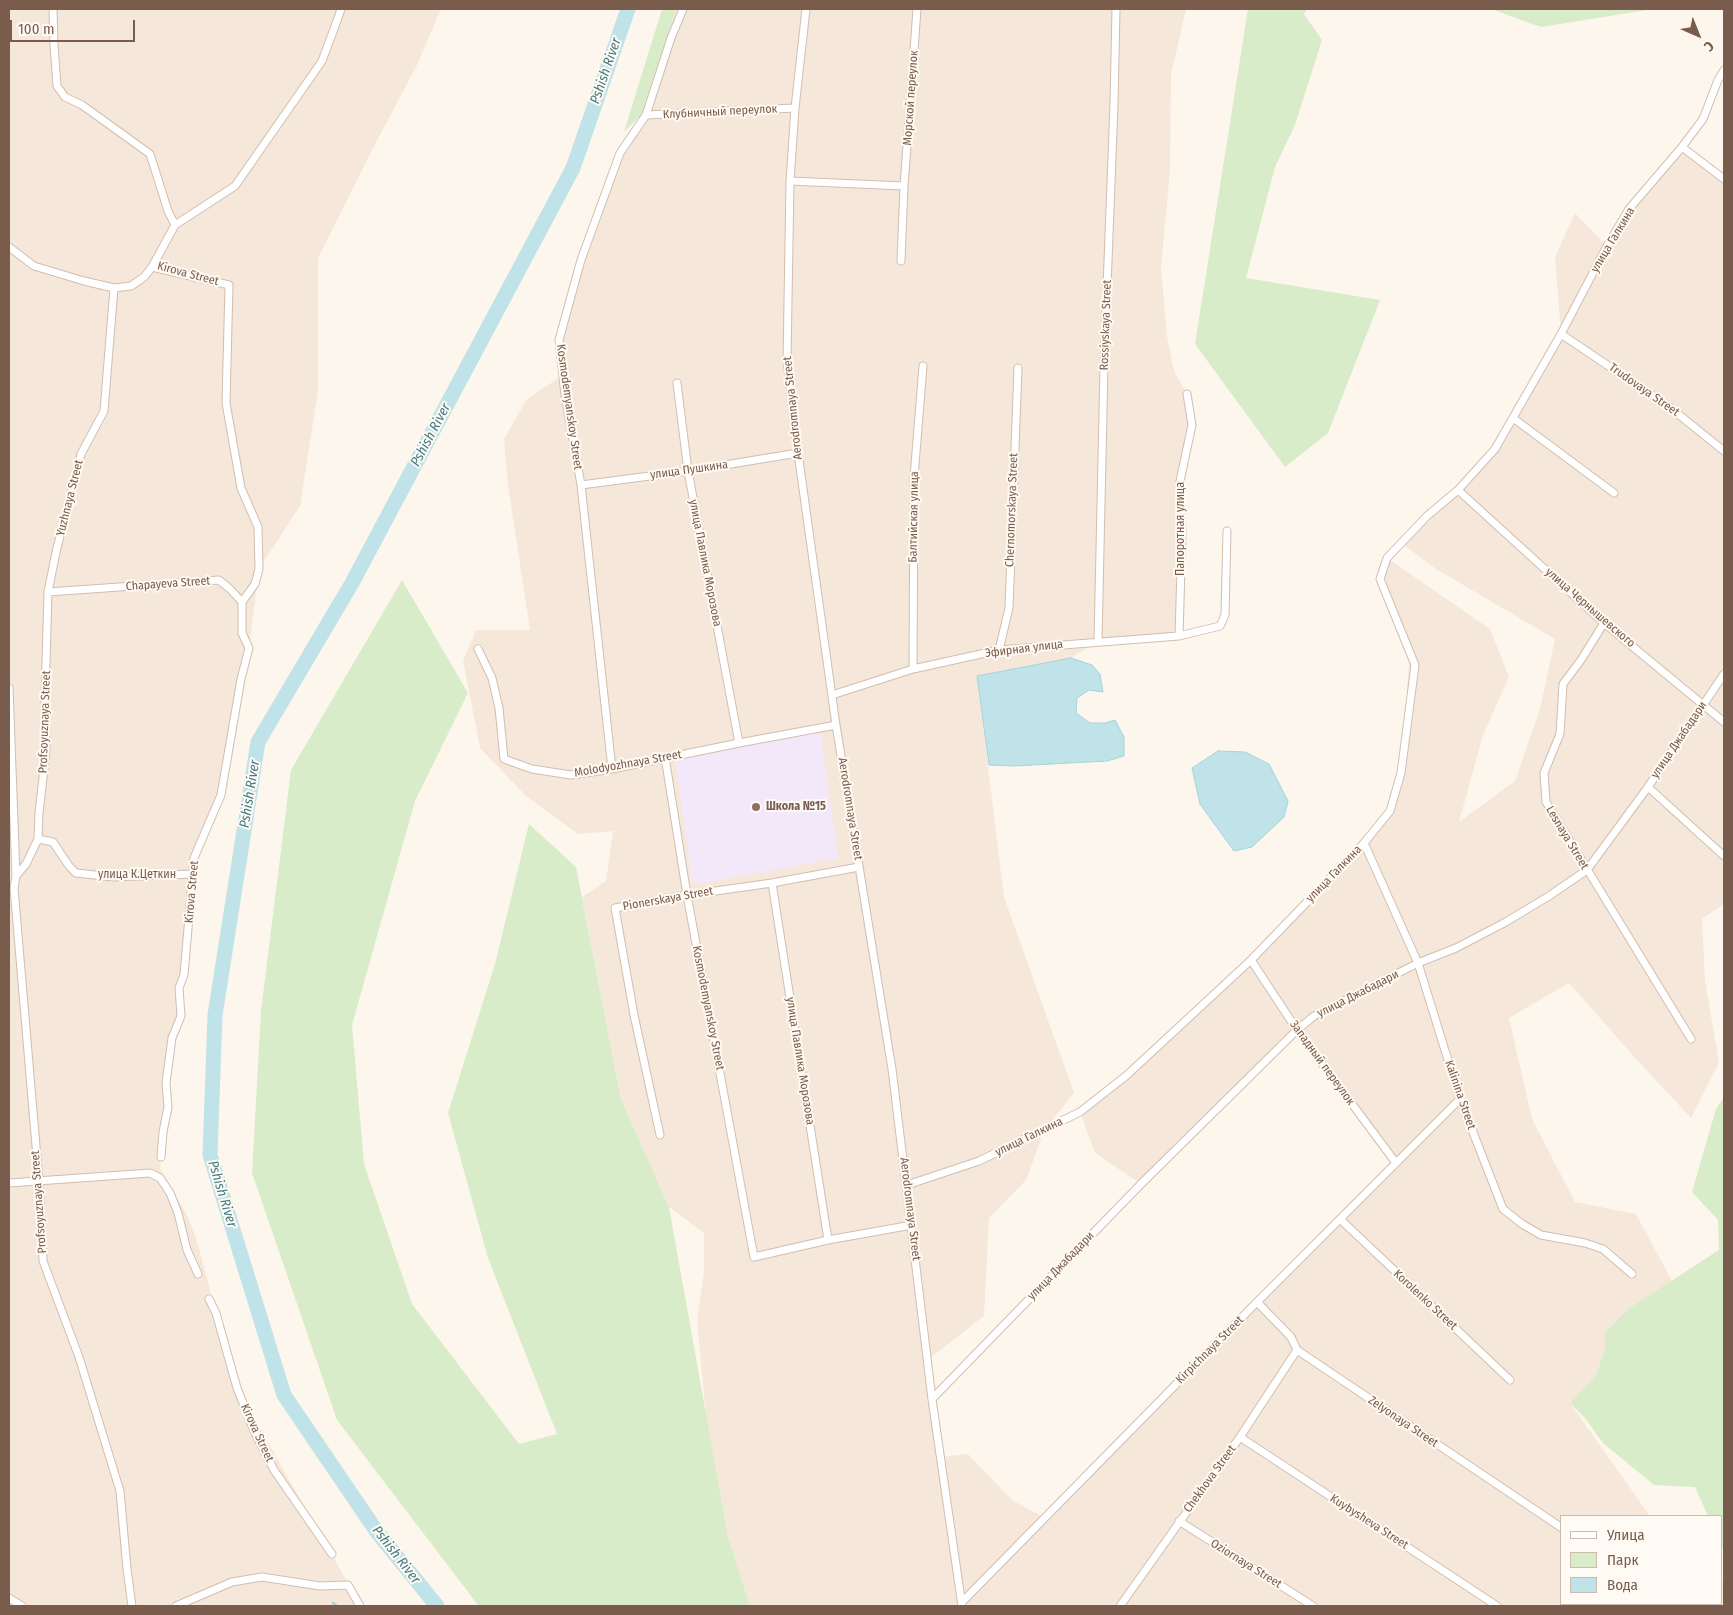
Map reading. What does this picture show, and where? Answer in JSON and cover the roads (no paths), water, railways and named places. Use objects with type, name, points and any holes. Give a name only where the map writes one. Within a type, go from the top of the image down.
[{"type":"street","points":[[53,9],[57,86],[65,97],[82,105],[150,154],[168,211],[176,225]]},
{"type":"street","name":"Kirova Street","points":[[161,1157],[168,1107],[166,1083],[172,1038],[181,1016],[179,988],[184,975],[194,858],[221,796],[241,679],[249,648],[242,632],[242,602],[255,584],[259,569],[258,527],[241,488],[226,402],[229,285],[152,267],[176,225],[234,186],[322,62],[340,9]]},
{"type":"street","name":"Kosmodemyanskoy Street","points":[[612,768],[581,485],[565,395],[559,340],[581,260],[620,153],[646,115],[671,38],[683,9]]},
{"type":"street","name":"Aerodromnaya Street","points":[[806,9],[795,108],[790,181],[787,361],[836,725],[892,1069],[932,1399],[962,1604]]},
{"type":"street","name":"Морской переулок","points":[[904,186],[917,9]]},
{"type":"street","name":"Rossiyskaya Street","points":[[1098,641],[1104,366],[1116,9]]},
{"type":"street","name":"улица Галкина","points":[[906,1185],[979,1161],[1080,1112],[1127,1075],[1251,960],[1364,844],[1390,811],[1401,773],[1415,665],[1380,579],[1382,569],[1387,558],[1400,542],[1458,490],[1495,449],[1561,334],[1607,246],[1629,209],[1682,147],[1703,119],[1718,80],[1724,70]]},
{"type":"street","name":"Клубничный переулок","points":[[646,115],[795,108]]},
{"type":"street","points":[[1682,147],[1724,178]]},
{"type":"street","points":[[790,181],[904,186],[901,261]]},
{"type":"street","points":[[9,247],[34,266],[114,288],[131,286],[144,277],[152,267]]},
{"type":"street","name":"Yuzhnaya Street","points":[[48,592],[56,552],[81,454],[104,411],[114,288]]},
{"type":"street","name":"Trudovaya Street","points":[[1561,334],[1668,406],[1724,451]]},
{"type":"street","name":"Балтийская улица","points":[[913,669],[914,478],[923,366]]},
{"type":"street","name":"Chernomorskaya Street","points":[[999,650],[1008,608],[1018,368]]},
{"type":"street","name":"улица Павлика Морозова","points":[[677,383],[688,471],[739,743]]},
{"type":"street","name":"Папоротная улица","points":[[1179,636],[1182,534],[1180,481],[1192,425],[1187,394]]},
{"type":"street","points":[[1513,418],[1614,493]]},
{"type":"street","name":"улица Пушкина","points":[[581,485],[688,471],[798,453]]},
{"type":"street","name":"улица Чернышевского","points":[[1458,490],[1604,623],[1724,722]]},
{"type":"street","name":"Эфирная улица","points":[[832,696],[913,669],[999,650],[1179,636],[1220,626],[1225,615],[1227,531]]},
{"type":"street","name":"Chapayeva Street","points":[[48,592],[219,580],[242,602]]},
{"type":"street","name":"Profsoyuznaya Street","points":[[16,876],[26,864],[38,839],[46,751],[48,592]]},
{"type":"street","name":"Lesnaya Street","points":[[1604,623],[1581,660],[1563,684],[1560,734],[1544,773],[1546,802],[1692,1039]]},
{"type":"street","name":"Molodyozhnaya Street","points":[[478,649],[492,678],[499,708],[504,760],[532,769],[572,775],[836,725]]},
{"type":"street","name":"улица Джабадари","points":[[932,1399],[1141,1184],[1297,1030],[1314,1016],[1418,963],[1456,948],[1504,923],[1587,870],[1648,787],[1724,674]]},
{"type":"street","name":"Profsoyuznaya Street","points":[[9,688],[16,876],[12,888],[38,1181],[43,1261],[79,1357],[120,1491],[126,1569],[132,1606]]},
{"type":"street","name":"Kosmodemyanskoy Street","points":[[665,757],[686,895],[754,1257],[828,1240]]},
{"type":"street","points":[[1648,787],[1724,856]]},
{"type":"street","name":"улица К.Цеткин","points":[[38,839],[53,842],[76,873],[113,878],[193,874]]},
{"type":"street","name":"Kalinina Street","points":[[1364,844],[1418,963],[1460,1099],[1503,1209],[1522,1224],[1541,1235],[1585,1243],[1603,1249],[1632,1274]]},
{"type":"street","name":"Pionerskaya Street","points":[[660,1135],[634,1015],[615,908],[859,867]]},
{"type":"street","name":"улица Павлика Морозова","points":[[772,883],[828,1240]]},
{"type":"street","name":"Западный переулок","points":[[1251,960],[1297,1030],[1396,1163]]},
{"type":"street","name":"Kirpichnaya Street","points":[[962,1604],[1257,1302],[1460,1099]]},
{"type":"street","points":[[9,1183],[150,1172],[160,1178],[170,1193],[178,1213],[187,1250],[198,1274]]},
{"type":"street","name":"Korolenko Street","points":[[1340,1219],[1510,1380]]},
{"type":"street","points":[[828,1240],[912,1225]]},
{"type":"street","name":"Kirova Street","points":[[210,1299],[237,1388],[255,1433],[274,1470],[332,1554]]},
{"type":"street","name":"Zelyonaya Street","points":[[1257,1302],[1291,1337],[1297,1350],[1560,1527]]},
{"type":"street","name":"Chekhova Street","points":[[1120,1606],[1240,1437],[1297,1350]]},
{"type":"street","name":"Kuybysheva Street","points":[[1240,1437],[1497,1606]]},
{"type":"street","name":"Oziornaya Street","points":[[1180,1521],[1313,1606]]},
{"type":"street","points":[[180,1606],[232,1582],[262,1577],[320,1586],[348,1585],[360,1606]]},
{"type":"street","points":[[9,1598],[22,1606]]},
{"type":"water","points":[[1071,658],[1092,665],[1100,674],[1103,692],[1089,690],[1077,698],[1076,713],[1090,723],[1105,723],[1115,720],[1124,737],[1124,756],[1107,761],[1014,766],[989,765],[977,676]]},
{"type":"water","points":[[1218,751],[1245,752],[1269,764],[1288,801],[1284,817],[1252,847],[1234,851],[1200,804],[1192,768]]},
{"type":"waterway","name":"Pshish River","points":[[437,1606],[377,1532],[284,1395],[210,1155],[215,1015],[258,742],[352,583],[573,168],[628,9]]},
{"type":"waterway","points":[[333,1603],[337,1606]]},
{"type":"place","name":"Школа №15","points":[[756,807]]}]
